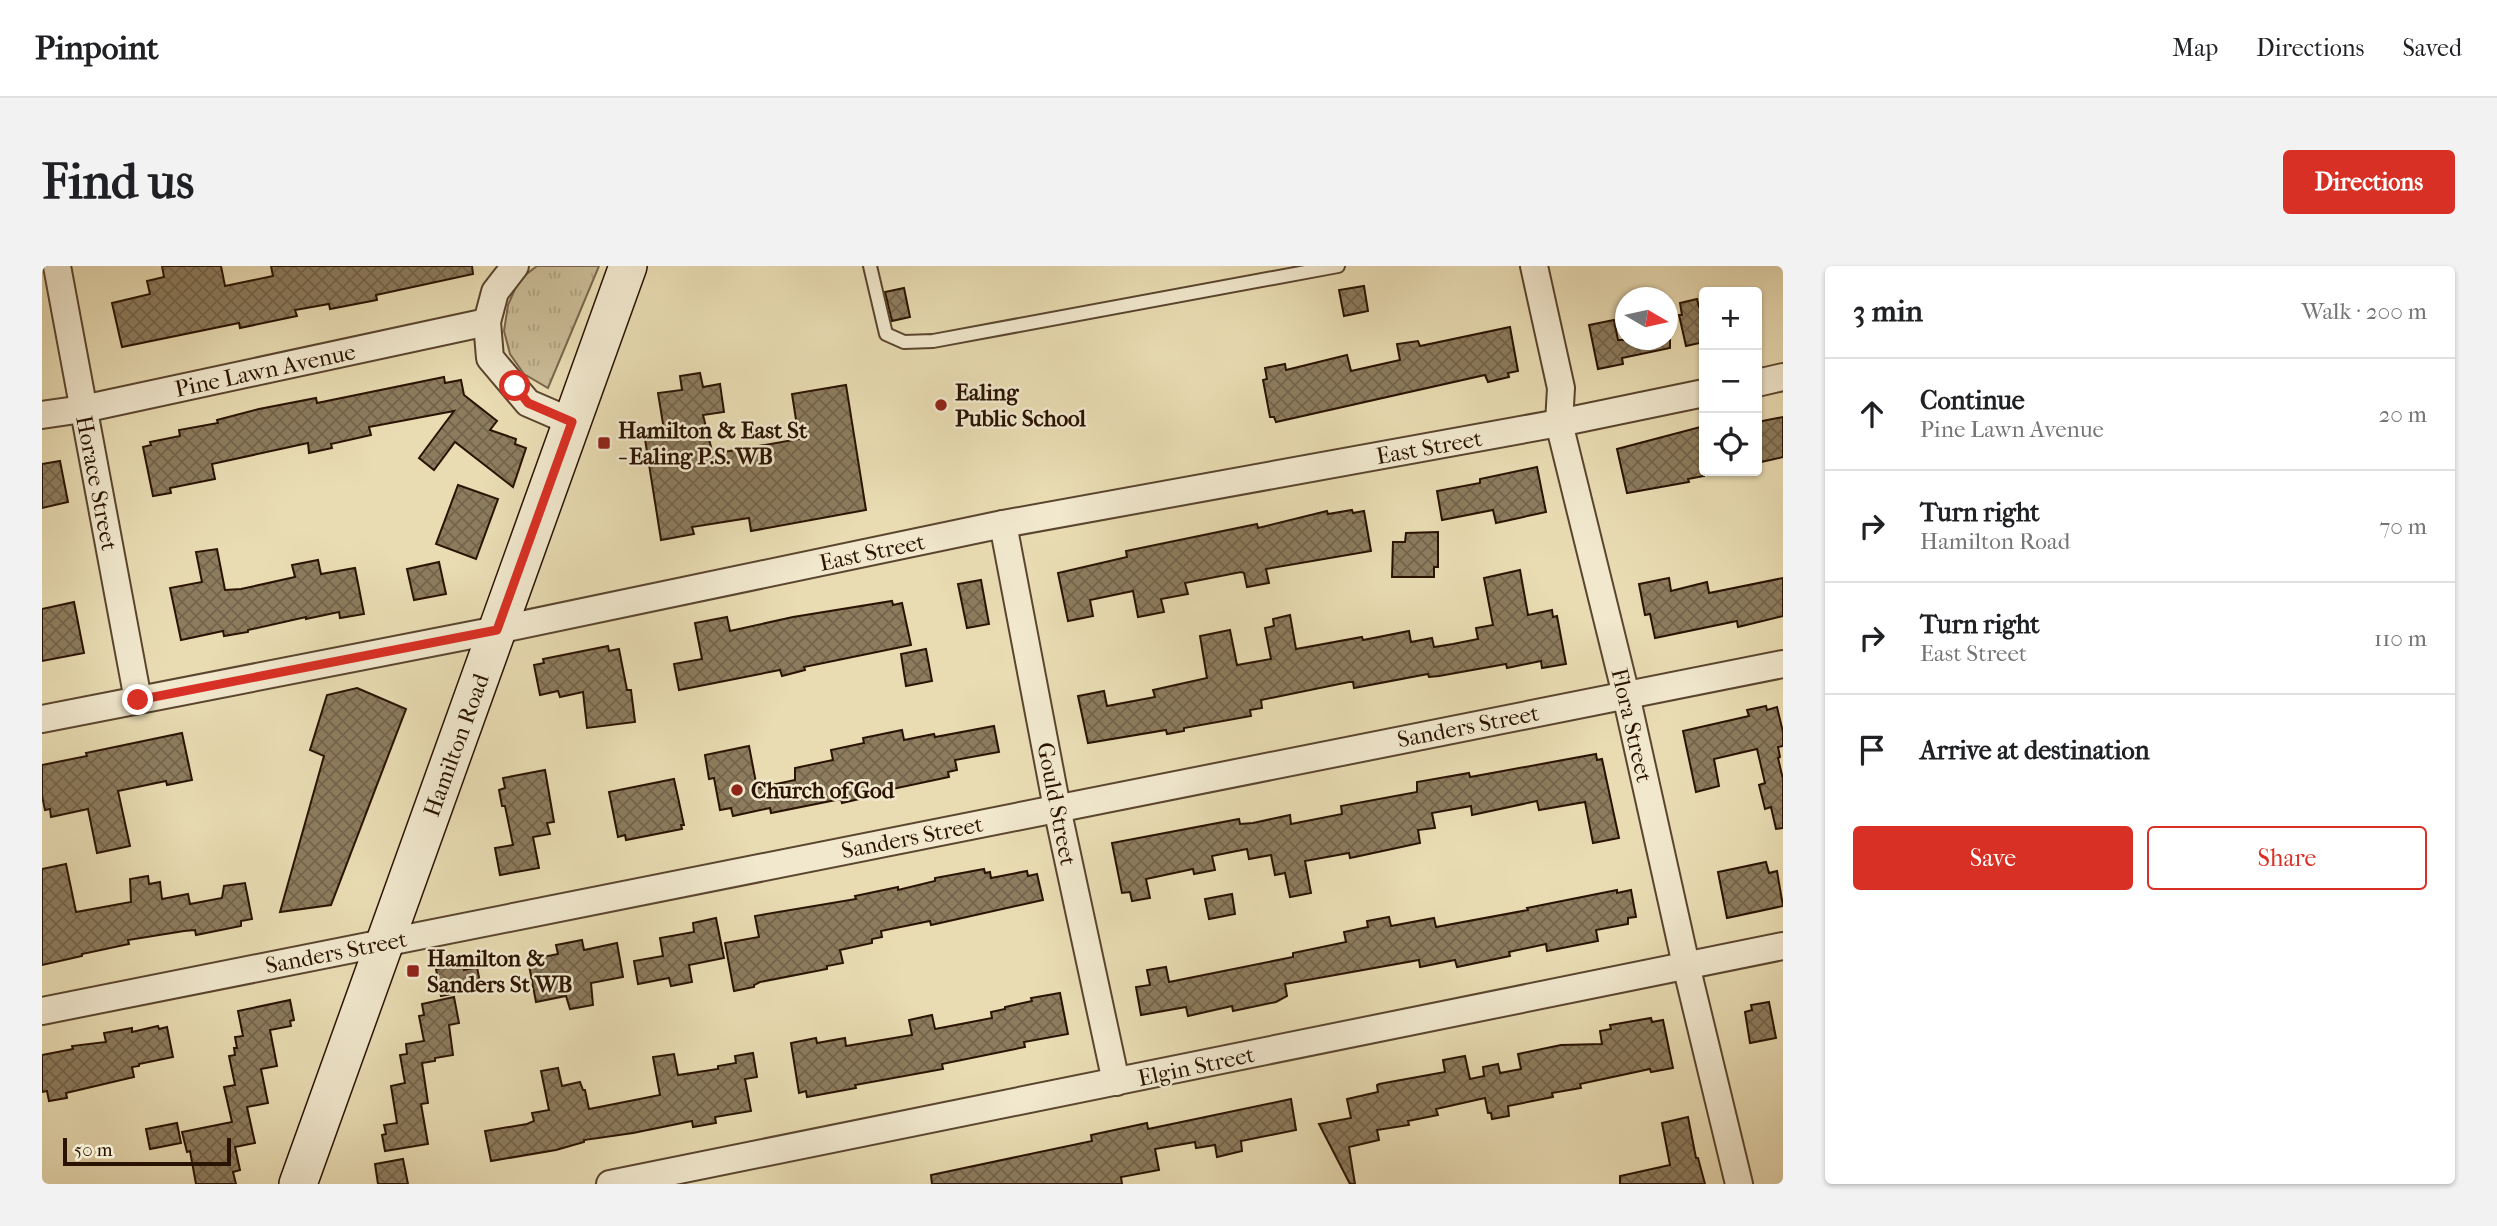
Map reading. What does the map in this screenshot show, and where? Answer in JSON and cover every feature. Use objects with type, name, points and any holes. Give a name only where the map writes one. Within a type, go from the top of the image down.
[{"type":"main road","name":"Hamilton Road","points":[[298,1184],[628,266]]},
{"type":"street","name":"Horace Street","points":[[57,266],[138,700]]},
{"type":"street","points":[[515,266],[495,292],[487,322],[490,358],[528,403],[572,422]]},
{"type":"street","name":"Flora Street","points":[[1534,266],[1561,388],[1559,423],[1626,695],[1686,965],[1739,1184]]},
{"type":"street","name":"Pine Lawn Avenue","points":[[42,415],[83,409],[487,322]]},
{"type":"street","points":[[1762,382],[1783,377]]},
{"type":"street","name":"East Street","points":[[42,719],[497,630],[1003,524],[1559,423],[1699,394]]},
{"type":"street","name":"Gould Street","points":[[1003,524],[1057,808],[1116,1082]]},
{"type":"street","name":"Sanders Street","points":[[42,1011],[1783,664]]},
{"type":"street","name":"Elgin Street","points":[[610,1184],[664,1179],[1116,1082],[1783,946]]},
{"type":"lane","points":[[870,266],[886,334],[904,342],[933,341],[1338,266]]},
{"type":"green space","points":[[537,266],[599,266],[548,388],[524,374],[510,354],[504,331],[508,305],[519,280]]},
{"type":"building","points":[[162,266],[221,266],[225,286],[273,276],[271,266],[472,266],[473,274],[376,295],[377,300],[330,309],[329,304],[295,310],[297,316],[240,328],[239,323],[122,347],[112,303],[150,294],[147,281],[164,277]]},
{"type":"building","points":[[1364,286],[1368,311],[1344,316],[1339,290]]},
{"type":"building","points":[[904,288],[910,317],[892,321],[885,292]]},
{"type":"building","points":[[1697,299],[1699,343],[1686,346],[1679,315],[1682,315],[1680,303]]},
{"type":"building","points":[[1614,320],[1615,350],[1660,350],[1622,358],[1623,364],[1598,369],[1589,325]]},
{"type":"building","points":[[1510,327],[1518,371],[1508,373],[1509,377],[1488,382],[1485,375],[1276,422],[1274,417],[1270,417],[1263,380],[1267,379],[1265,368],[1285,364],[1286,370],[1347,355],[1351,371],[1400,360],[1397,344],[1418,341],[1420,346]]},
{"type":"building","points":[[700,373],[703,387],[720,384],[724,412],[703,415],[712,451],[717,450],[718,453],[799,439],[792,394],[846,385],[866,510],[751,531],[749,518],[692,527],[694,534],[661,540],[645,439],[665,436],[658,393],[682,390],[680,376]]},
{"type":"building","points":[[444,377],[445,383],[461,380],[464,395],[497,421],[490,430],[516,439],[515,444],[526,448],[513,487],[455,442],[434,470],[419,458],[454,411],[369,427],[371,435],[331,444],[332,448],[309,453],[308,443],[212,464],[215,479],[170,488],[171,493],[153,496],[143,447],[151,445],[150,442],[180,436],[179,430],[218,423],[217,420],[259,409],[316,398],[317,403]]},
{"type":"building","points":[[1783,417],[1783,457],[1762,462],[1762,421]]},
{"type":"building","points":[[1699,427],[1699,476],[1704,476],[1688,479],[1689,482],[1627,493],[1617,449]]},
{"type":"building","points":[[60,461],[68,502],[42,508],[42,464]]},
{"type":"building","points":[[1537,467],[1546,512],[1496,523],[1493,510],[1442,520],[1437,491],[1480,483],[1480,479]]},
{"type":"building","points":[[458,485],[498,499],[476,559],[436,544]]},
{"type":"building","points":[[1352,510],[1353,513],[1364,511],[1371,551],[1266,569],[1269,583],[1247,587],[1244,573],[1241,572],[1185,583],[1188,594],[1161,599],[1164,612],[1138,617],[1133,591],[1090,600],[1093,616],[1068,621],[1058,573],[1127,557],[1126,551],[1257,524],[1258,528],[1327,511],[1328,514]]},
{"type":"building","points":[[1438,532],[1438,567],[1434,567],[1434,577],[1392,577],[1393,542],[1405,542],[1406,533]]},
{"type":"building","points":[[217,549],[225,590],[295,577],[292,565],[318,560],[321,574],[355,568],[364,614],[340,618],[339,612],[306,617],[248,632],[224,636],[223,631],[181,640],[170,588],[202,582],[196,552]]},
{"type":"building","points":[[439,562],[446,594],[414,600],[407,569]]},
{"type":"building","points":[[1520,570],[1528,615],[1552,610],[1553,617],[1557,616],[1566,664],[1542,668],[1541,661],[1507,668],[1506,664],[1439,676],[1429,677],[1428,674],[1354,688],[1353,682],[1349,682],[1261,700],[1262,708],[1250,710],[1251,716],[1184,728],[1184,731],[1167,734],[1166,730],[1088,743],[1078,696],[1104,691],[1107,706],[1155,697],[1153,690],[1207,678],[1200,636],[1230,630],[1237,665],[1271,659],[1265,628],[1274,626],[1273,619],[1290,615],[1296,649],[1409,631],[1411,642],[1432,638],[1434,647],[1478,639],[1476,628],[1493,625],[1484,578]]},
{"type":"building","points":[[1669,578],[1671,591],[1707,582],[1709,593],[1783,578],[1783,616],[1738,627],[1737,621],[1655,638],[1650,614],[1645,615],[1639,584]]},
{"type":"building","points":[[981,580],[989,624],[967,628],[958,584]]},
{"type":"building","points":[[892,601],[893,605],[902,603],[911,645],[804,667],[805,670],[782,676],[780,670],[679,690],[674,664],[702,659],[695,623],[727,617],[730,631],[793,617]]},
{"type":"building","points":[[74,602],[84,653],[42,661],[42,609]]},
{"type":"building","points":[[608,646],[609,651],[619,649],[627,690],[631,690],[635,722],[587,728],[583,692],[560,697],[558,691],[540,695],[534,665],[544,663],[543,659]]},
{"type":"building","points":[[926,649],[932,681],[906,686],[901,654]]},
{"type":"building","points":[[357,688],[406,709],[331,905],[280,912],[324,756],[310,750],[327,695]]},
{"type":"building","points":[[1766,706],[1767,710],[1777,707],[1783,732],[1783,746],[1778,747],[1778,758],[1783,779],[1783,828],[1776,829],[1771,807],[1765,809],[1759,785],[1765,783],[1757,749],[1714,759],[1719,786],[1696,792],[1683,731],[1749,716],[1747,710]]},
{"type":"building","points":[[994,726],[999,752],[955,760],[957,770],[948,772],[949,777],[864,795],[864,798],[842,803],[841,799],[771,813],[770,808],[733,816],[731,808],[720,810],[714,778],[709,779],[705,755],[749,746],[757,788],[795,780],[795,768],[833,760],[831,750],[864,743],[863,738],[902,730],[904,740]]},
{"type":"building","points":[[182,733],[192,780],[167,785],[166,781],[118,791],[130,846],[97,853],[88,809],[51,817],[50,809],[45,810],[42,765]]},
{"type":"building","points":[[1596,754],[1597,760],[1602,759],[1619,838],[1593,843],[1585,802],[1539,810],[1537,801],[1472,815],[1471,806],[1432,813],[1435,828],[1418,830],[1420,843],[1350,858],[1349,853],[1305,861],[1311,893],[1290,897],[1285,873],[1275,875],[1271,855],[1249,859],[1247,849],[1212,856],[1215,870],[1194,874],[1193,869],[1146,879],[1150,898],[1132,901],[1130,892],[1122,893],[1112,843],[1239,819],[1240,824],[1253,823],[1290,815],[1291,824],[1342,814],[1341,806],[1417,792],[1417,782],[1469,773],[1470,777]]},
{"type":"building","points":[[545,770],[554,822],[547,823],[550,834],[533,837],[539,868],[500,875],[495,848],[513,845],[499,790],[505,788],[503,778]]},
{"type":"building","points":[[674,779],[684,825],[681,825],[682,829],[626,840],[625,835],[618,837],[609,792]]},
{"type":"building","points":[[1766,862],[1769,873],[1777,871],[1783,906],[1727,918],[1718,872]]},
{"type":"building","points":[[66,864],[76,912],[131,902],[130,879],[148,876],[149,884],[160,882],[162,899],[188,894],[190,904],[222,898],[224,886],[245,883],[252,919],[241,921],[241,926],[196,935],[195,930],[128,940],[129,944],[42,965],[42,869]]},
{"type":"building","points":[[984,869],[985,873],[990,872],[991,878],[1027,871],[1028,876],[1037,874],[1043,900],[931,925],[930,921],[881,931],[882,937],[872,939],[872,943],[840,950],[843,963],[827,966],[827,969],[760,982],[754,987],[734,991],[725,943],[759,937],[755,916],[856,899],[855,896],[898,887],[898,890],[935,881],[935,878]]},
{"type":"building","points":[[1617,890],[1617,893],[1631,890],[1636,917],[1628,918],[1628,924],[1596,930],[1598,941],[1547,951],[1546,944],[1509,952],[1510,956],[1457,967],[1455,960],[1420,967],[1419,960],[1285,984],[1287,996],[1276,1002],[1233,1011],[1232,1006],[1188,1016],[1186,1007],[1141,1015],[1136,987],[1150,985],[1147,970],[1166,967],[1169,982],[1293,957],[1293,953],[1346,942],[1344,932],[1368,927],[1367,921],[1389,917],[1391,926],[1434,918],[1436,927]]},
{"type":"building","points":[[1232,894],[1235,914],[1209,919],[1205,899]]},
{"type":"building","points":[[716,918],[724,958],[689,965],[692,982],[671,986],[669,978],[638,984],[634,961],[663,956],[660,938],[694,932],[693,923]]},
{"type":"building","points":[[582,940],[584,950],[617,943],[623,977],[591,983],[593,1005],[570,1009],[566,996],[536,1002],[528,960],[558,954],[556,945]]},
{"type":"building","points":[[462,964],[464,970],[477,967],[481,988],[441,996],[436,969]]},
{"type":"building","points":[[1060,993],[1068,1034],[1024,1042],[1025,1047],[942,1064],[943,1069],[807,1097],[806,1091],[799,1093],[791,1043],[816,1038],[817,1043],[845,1038],[846,1046],[912,1035],[909,1020],[932,1015],[935,1029],[992,1018],[991,1012],[1032,1001],[1031,998]]},
{"type":"building","points":[[454,997],[459,1023],[449,1025],[453,1055],[422,1063],[428,1103],[421,1104],[428,1144],[385,1151],[382,1135],[386,1134],[384,1125],[397,1123],[391,1086],[405,1083],[400,1055],[407,1054],[406,1044],[424,1041],[419,1016],[424,1015],[422,1004]]},
{"type":"building","points":[[290,1000],[294,1020],[290,1021],[291,1026],[270,1030],[277,1066],[261,1069],[268,1103],[247,1107],[255,1143],[235,1147],[240,1170],[233,1172],[236,1184],[196,1184],[190,1151],[187,1152],[182,1132],[232,1122],[224,1087],[235,1085],[229,1056],[235,1055],[235,1037],[243,1036],[238,1011]]},
{"type":"building","points":[[1769,1002],[1776,1038],[1750,1043],[1745,1012],[1752,1010],[1751,1005]]},
{"type":"building","points":[[1651,1018],[1652,1022],[1663,1020],[1673,1068],[1651,1072],[1650,1069],[1580,1084],[1581,1088],[1552,1093],[1553,1097],[1508,1106],[1509,1116],[1492,1119],[1485,1098],[1436,1109],[1438,1115],[1408,1121],[1409,1125],[1377,1130],[1379,1140],[1349,1147],[1355,1184],[1350,1184],[1319,1124],[1351,1118],[1347,1099],[1378,1092],[1379,1084],[1445,1072],[1443,1060],[1465,1056],[1470,1079],[1484,1076],[1483,1067],[1498,1064],[1500,1073],[1521,1069],[1518,1054],[1561,1045],[1602,1044],[1600,1031],[1611,1029],[1610,1025]]},
{"type":"building","points":[[158,1026],[159,1029],[167,1027],[173,1057],[139,1064],[132,1067],[134,1077],[66,1093],[67,1098],[49,1101],[47,1091],[42,1092],[42,1055],[73,1049],[72,1046],[106,1042],[104,1033],[132,1028],[132,1032]]},
{"type":"building","points":[[753,1053],[757,1077],[745,1079],[751,1111],[715,1117],[716,1123],[693,1127],[692,1121],[584,1140],[556,1150],[491,1161],[485,1131],[527,1124],[534,1121],[532,1113],[549,1110],[541,1071],[558,1068],[562,1086],[580,1082],[585,1090],[589,1109],[660,1095],[653,1057],[674,1054],[678,1075],[718,1069],[718,1066],[736,1063],[735,1056]]},
{"type":"building","points":[[1291,1099],[1296,1130],[1241,1141],[1242,1151],[1217,1157],[1215,1145],[1196,1148],[1195,1142],[1155,1149],[1159,1170],[1121,1177],[1122,1184],[932,1184],[931,1175],[1092,1141],[1091,1135],[1147,1123],[1148,1129]]},
{"type":"building","points":[[1688,1117],[1696,1158],[1705,1184],[1620,1184],[1620,1176],[1670,1165],[1662,1123]]},
{"type":"building","points":[[177,1123],[181,1143],[150,1149],[146,1129]]},
{"type":"building","points":[[403,1159],[408,1184],[378,1184],[375,1164]]},
{"type":"place","name":"Ealing Public School","points":[[941,405]]},
{"type":"place","name":"Hamilton & East St - Ealing P.S. WB","points":[[604,443]]},
{"type":"place","name":"Church of God","points":[[737,790]]},
{"type":"place","name":"Hamilton & Sanders St WB","points":[[413,971]]},
{"type":"route","points":[[138,700],[497,630],[572,422],[528,403],[515,386]]}]
